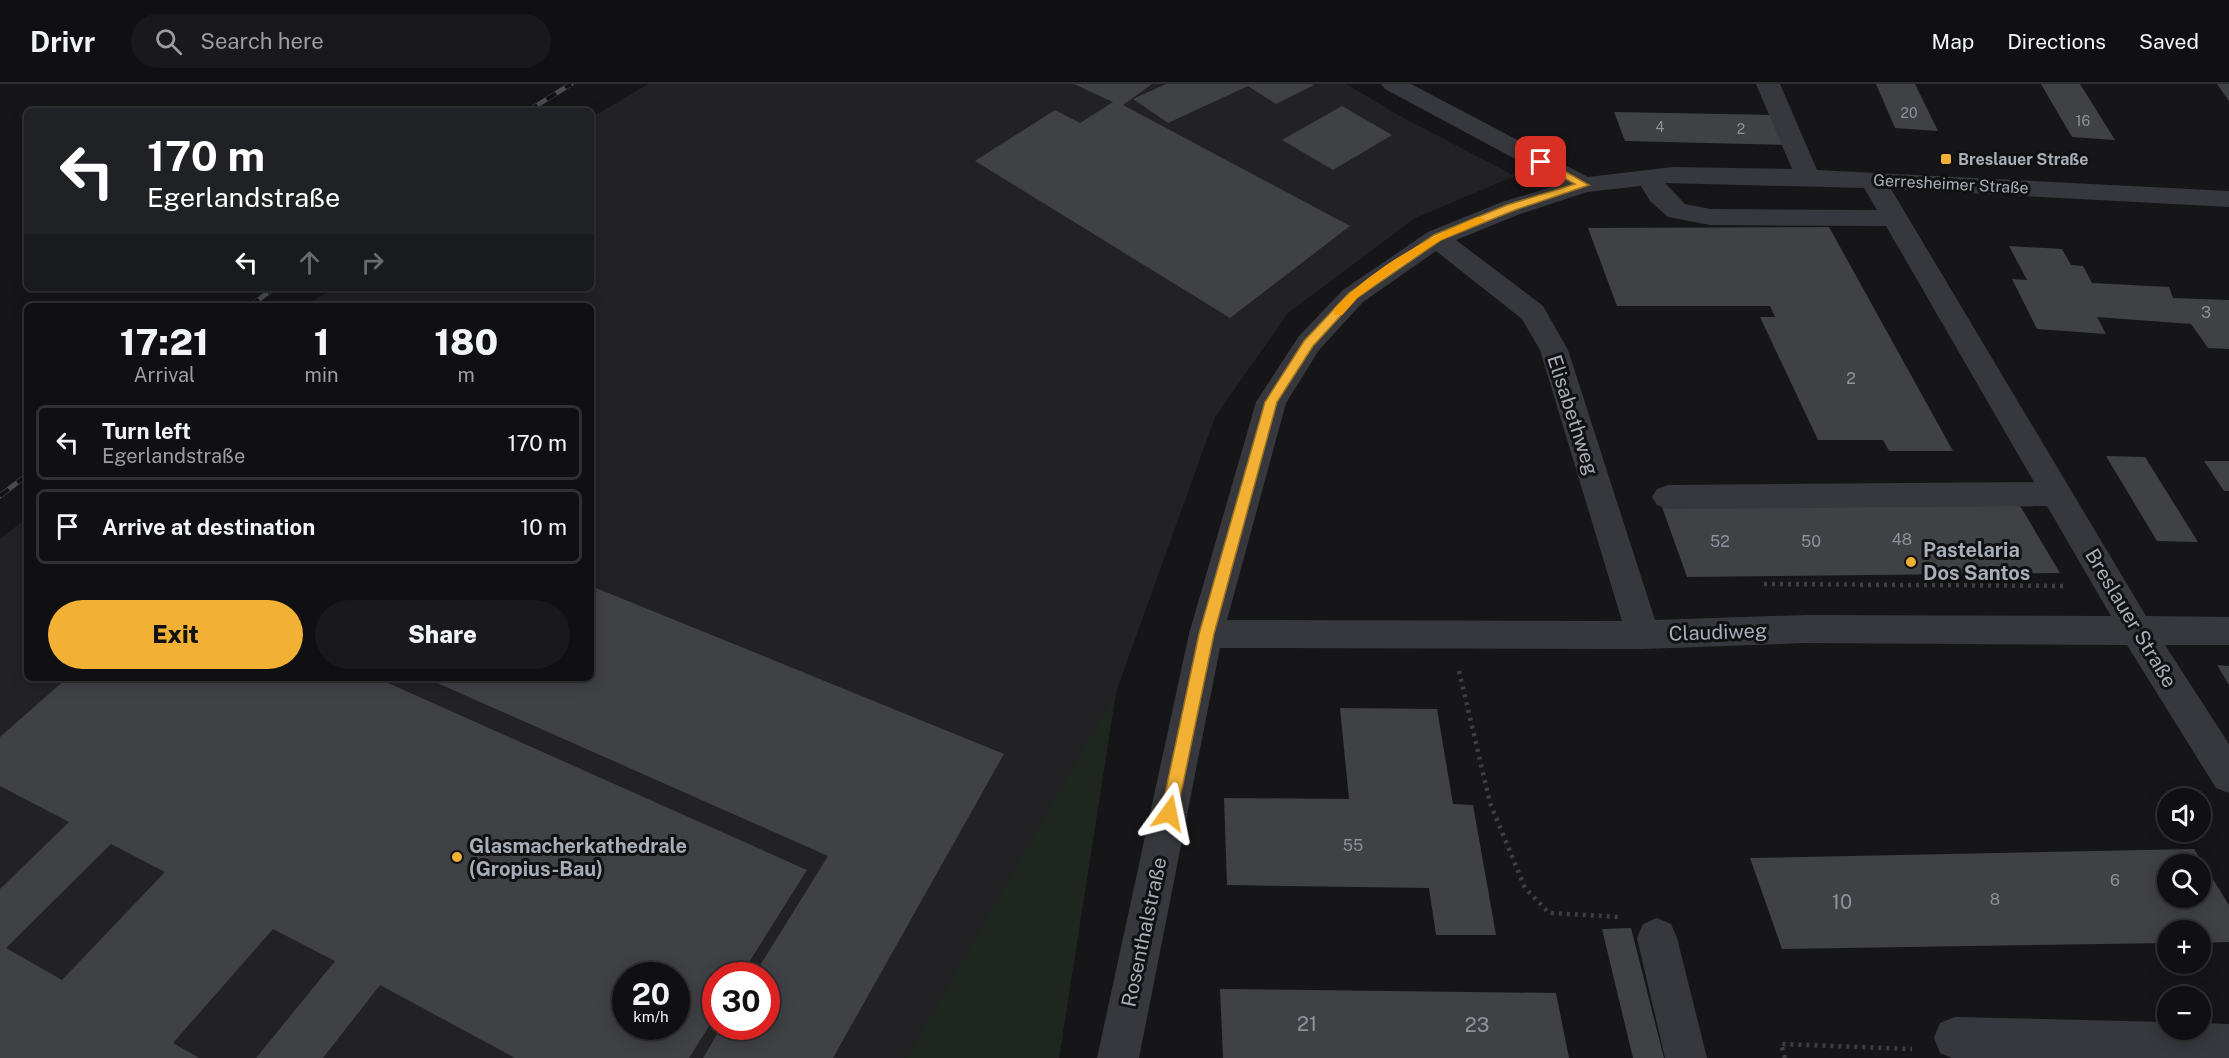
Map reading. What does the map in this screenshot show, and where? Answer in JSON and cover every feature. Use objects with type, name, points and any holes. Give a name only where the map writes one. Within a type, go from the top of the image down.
[{"type":"street","points":[[1393,84],[1584,185]]},
{"type":"street","points":[[1768,84],[1808,177]]},
{"type":"street","points":[[1661,176],[1659,195],[1677,211],[1710,217],[1895,218]]},
{"type":"street","name":"Rosenthalstraße","points":[[1118,1058],[1206,634],[1271,402],[1309,344],[1353,296],[1437,238],[1511,208],[1584,185],[1661,176]]},
{"type":"street","name":"Gerresheimer Straße","points":[[1661,176],[1808,177],[2229,199]]},
{"type":"street","name":"Breslauer Straße","points":[[1872,180],[2137,631],[2229,776]]},
{"type":"street","name":"Elisabethweg","points":[[1437,238],[1533,314],[1554,350],[1643,635]]},
{"type":"street","points":[[1668,497],[2057,494]]},
{"type":"street","name":"Claudiweg","points":[[1206,634],[1643,635],[1798,629],[2229,631]]},
{"type":"street","points":[[1657,938],[1686,1058]]},
{"type":"street","points":[[1955,1038],[2229,1045]]},
{"type":"path","points":[[1764,584],[1993,584]]},
{"type":"path","points":[[1448,635],[1470,712],[1490,803],[1525,888],[1549,914],[1648,918],[1657,938]]},
{"type":"path","points":[[1785,1058],[1781,1044],[1938,1050],[1955,1038]]},
{"type":"shaded area","points":[[648,84],[1346,84],[1400,116],[1515,176],[1415,218],[1288,313],[1215,417],[1116,692],[1059,1058],[0,1058],[0,539],[24,520],[24,681],[594,681],[594,303],[310,303],[328,291],[594,291],[594,116]]},
{"type":"shaded area","points":[[1116,692],[1059,1058],[907,1058]]},
{"type":"building","points":[[1074,84],[1152,84],[1123,105],[1350,226],[1230,318],[975,161],[1055,110],[1080,123],[1113,102]]},
{"type":"building","points":[[1166,84],[1314,85],[1276,104],[1248,86],[1168,123],[1133,99]]},
{"type":"building","points":[[1876,84],[1915,84],[1938,131],[1895,128]]},
{"type":"building","points":[[2041,84],[2080,84],[2115,140],[2072,137]]},
{"type":"building","points":[[2217,84],[2229,84],[2229,101]]},
{"type":"building","points":[[1342,106],[1392,135],[1333,170],[1282,140]]},
{"type":"building","points":[[1614,112],[1775,115],[1789,145],[1625,141]]},
{"type":"building","points":[[1829,227],[1953,451],[1889,451],[1883,440],[1818,440],[1760,317],[1775,317],[1770,306],[1617,306],[1588,228]]},
{"type":"building","points":[[2009,246],[2062,249],[2071,265],[2083,266],[2092,283],[2169,287],[2173,298],[2229,300],[2229,349],[2208,348],[2191,324],[2097,317],[2106,334],[2037,329],[2012,279],[2027,280]]},
{"type":"building","points":[[2106,456],[2145,457],[2198,542],[2157,541]]},
{"type":"building","points":[[2204,461],[2229,461],[2229,491],[2224,491]]},
{"type":"building","points":[[2019,504],[2060,573],[1687,577],[1662,507]]},
{"type":"building","points":[[594,587],[1004,754],[833,1058],[703,1058],[714,1040],[780,1040],[780,962],[762,962],[828,856],[433,681],[594,681]]},
{"type":"building","points":[[2217,665],[2229,666],[2229,685]]},
{"type":"building","name":"Glasmacherkathedrale (Gropius-Bau)","points":[[64,681],[384,681],[807,870],[749,962],[702,962],[702,1037],[689,1058],[515,1058],[380,985],[323,1058],[256,1058],[335,961],[273,929],[173,1043],[199,1058],[0,1058],[0,889],[69,822],[0,786],[0,737]],"holes":[[[111,844],[165,872],[62,980],[6,948]]]},
{"type":"building","points":[[1340,708],[1437,709],[1453,804],[1473,805],[1496,935],[1436,935],[1429,888],[1227,885],[1224,798],[1349,799]]},
{"type":"building","points":[[2194,849],[2197,854],[2157,854],[2157,908],[2211,908],[2211,876],[2229,905],[2229,942],[2211,943],[2211,920],[2157,920],[2157,943],[1782,949],[1750,858]]},
{"type":"building","points":[[1631,928],[1664,1058],[1633,1058],[1602,929]]},
{"type":"building","points":[[1220,989],[1556,993],[1569,1058],[1223,1058]]},
{"type":"railway","points":[[533,108],[571,84]]},
{"type":"railway","points":[[254,303],[270,291]]},
{"type":"railway","points":[[0,496],[24,477]]},
{"type":"slow traffic","points":[[1338,312],[1353,296],[1396,264],[1437,238],[1482,220]]},
{"type":"place","name":"Breslauer Straße","points":[[1946,159]]},
{"type":"place","name":"Pastelaria Dos Santos","points":[[1911,562]]},
{"type":"place","name":"Glasmacherkathedrale (Gropius-Bau)","points":[[457,857]]},
{"type":"route","points":[[1169,813],[1206,634],[1271,402],[1309,344],[1353,296],[1396,264],[1437,238],[1511,208],[1584,185],[1541,162]]}]
